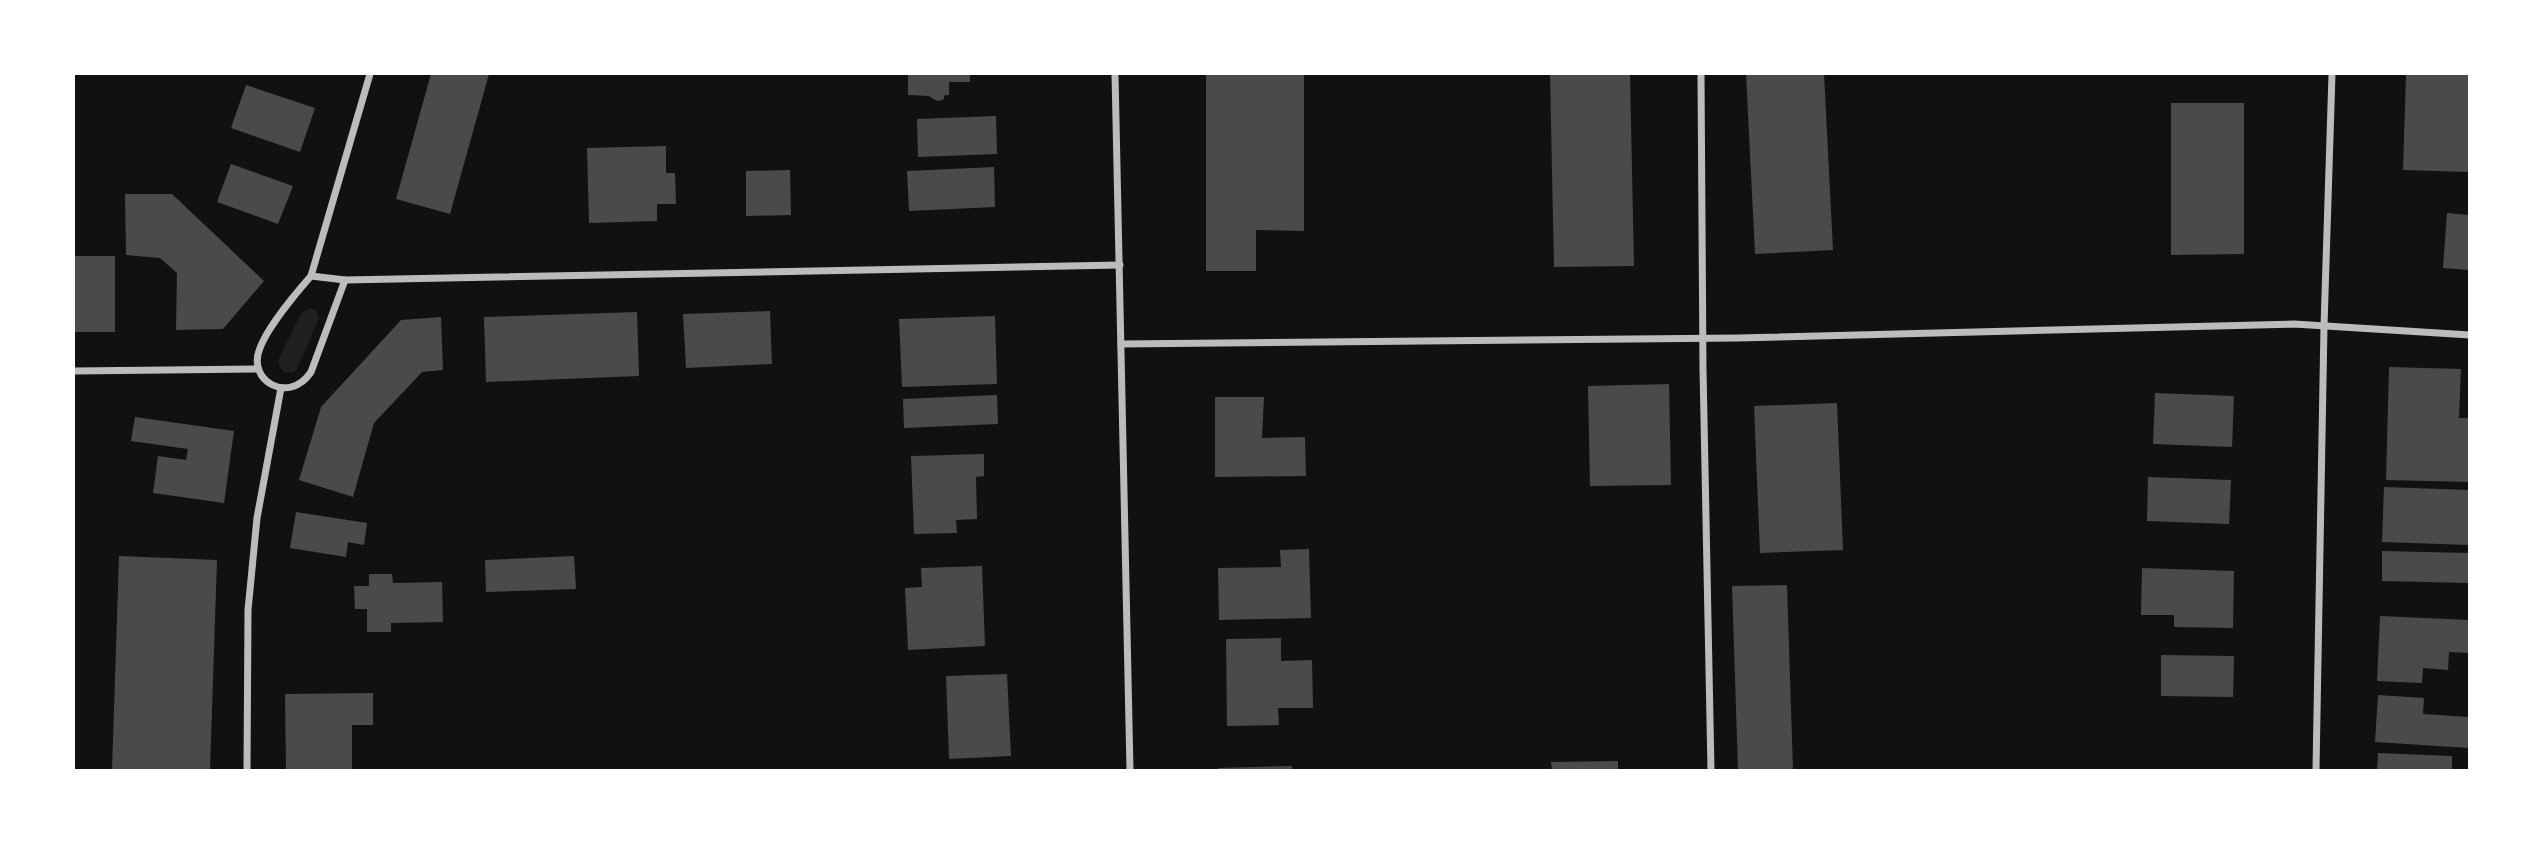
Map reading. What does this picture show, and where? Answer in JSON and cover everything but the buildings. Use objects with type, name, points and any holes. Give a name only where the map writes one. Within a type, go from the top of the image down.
[{"type":"street","points":[[345,279],[306,380],[295,387],[281,388],[266,381],[258,369],[259,349],[293,297],[311,276],[370,74]]},
{"type":"street","points":[[1115,74],[1130,771]]},
{"type":"street","points":[[1701,74],[1711,771]]},
{"type":"street","points":[[2316,771],[2324,326],[2332,74]]},
{"type":"street","points":[[311,276],[345,279],[1120,265]]},
{"type":"street","points":[[1121,344],[1703,338],[2294,324],[2469,335]]},
{"type":"street","points":[[74,371],[258,369]]},
{"type":"street","points":[[247,771],[248,610],[257,518],[281,388]]},
{"type":"shaded area","points":[[310,308],[316,311],[319,318],[296,371],[284,372],[278,363],[279,359],[301,313]]}]
